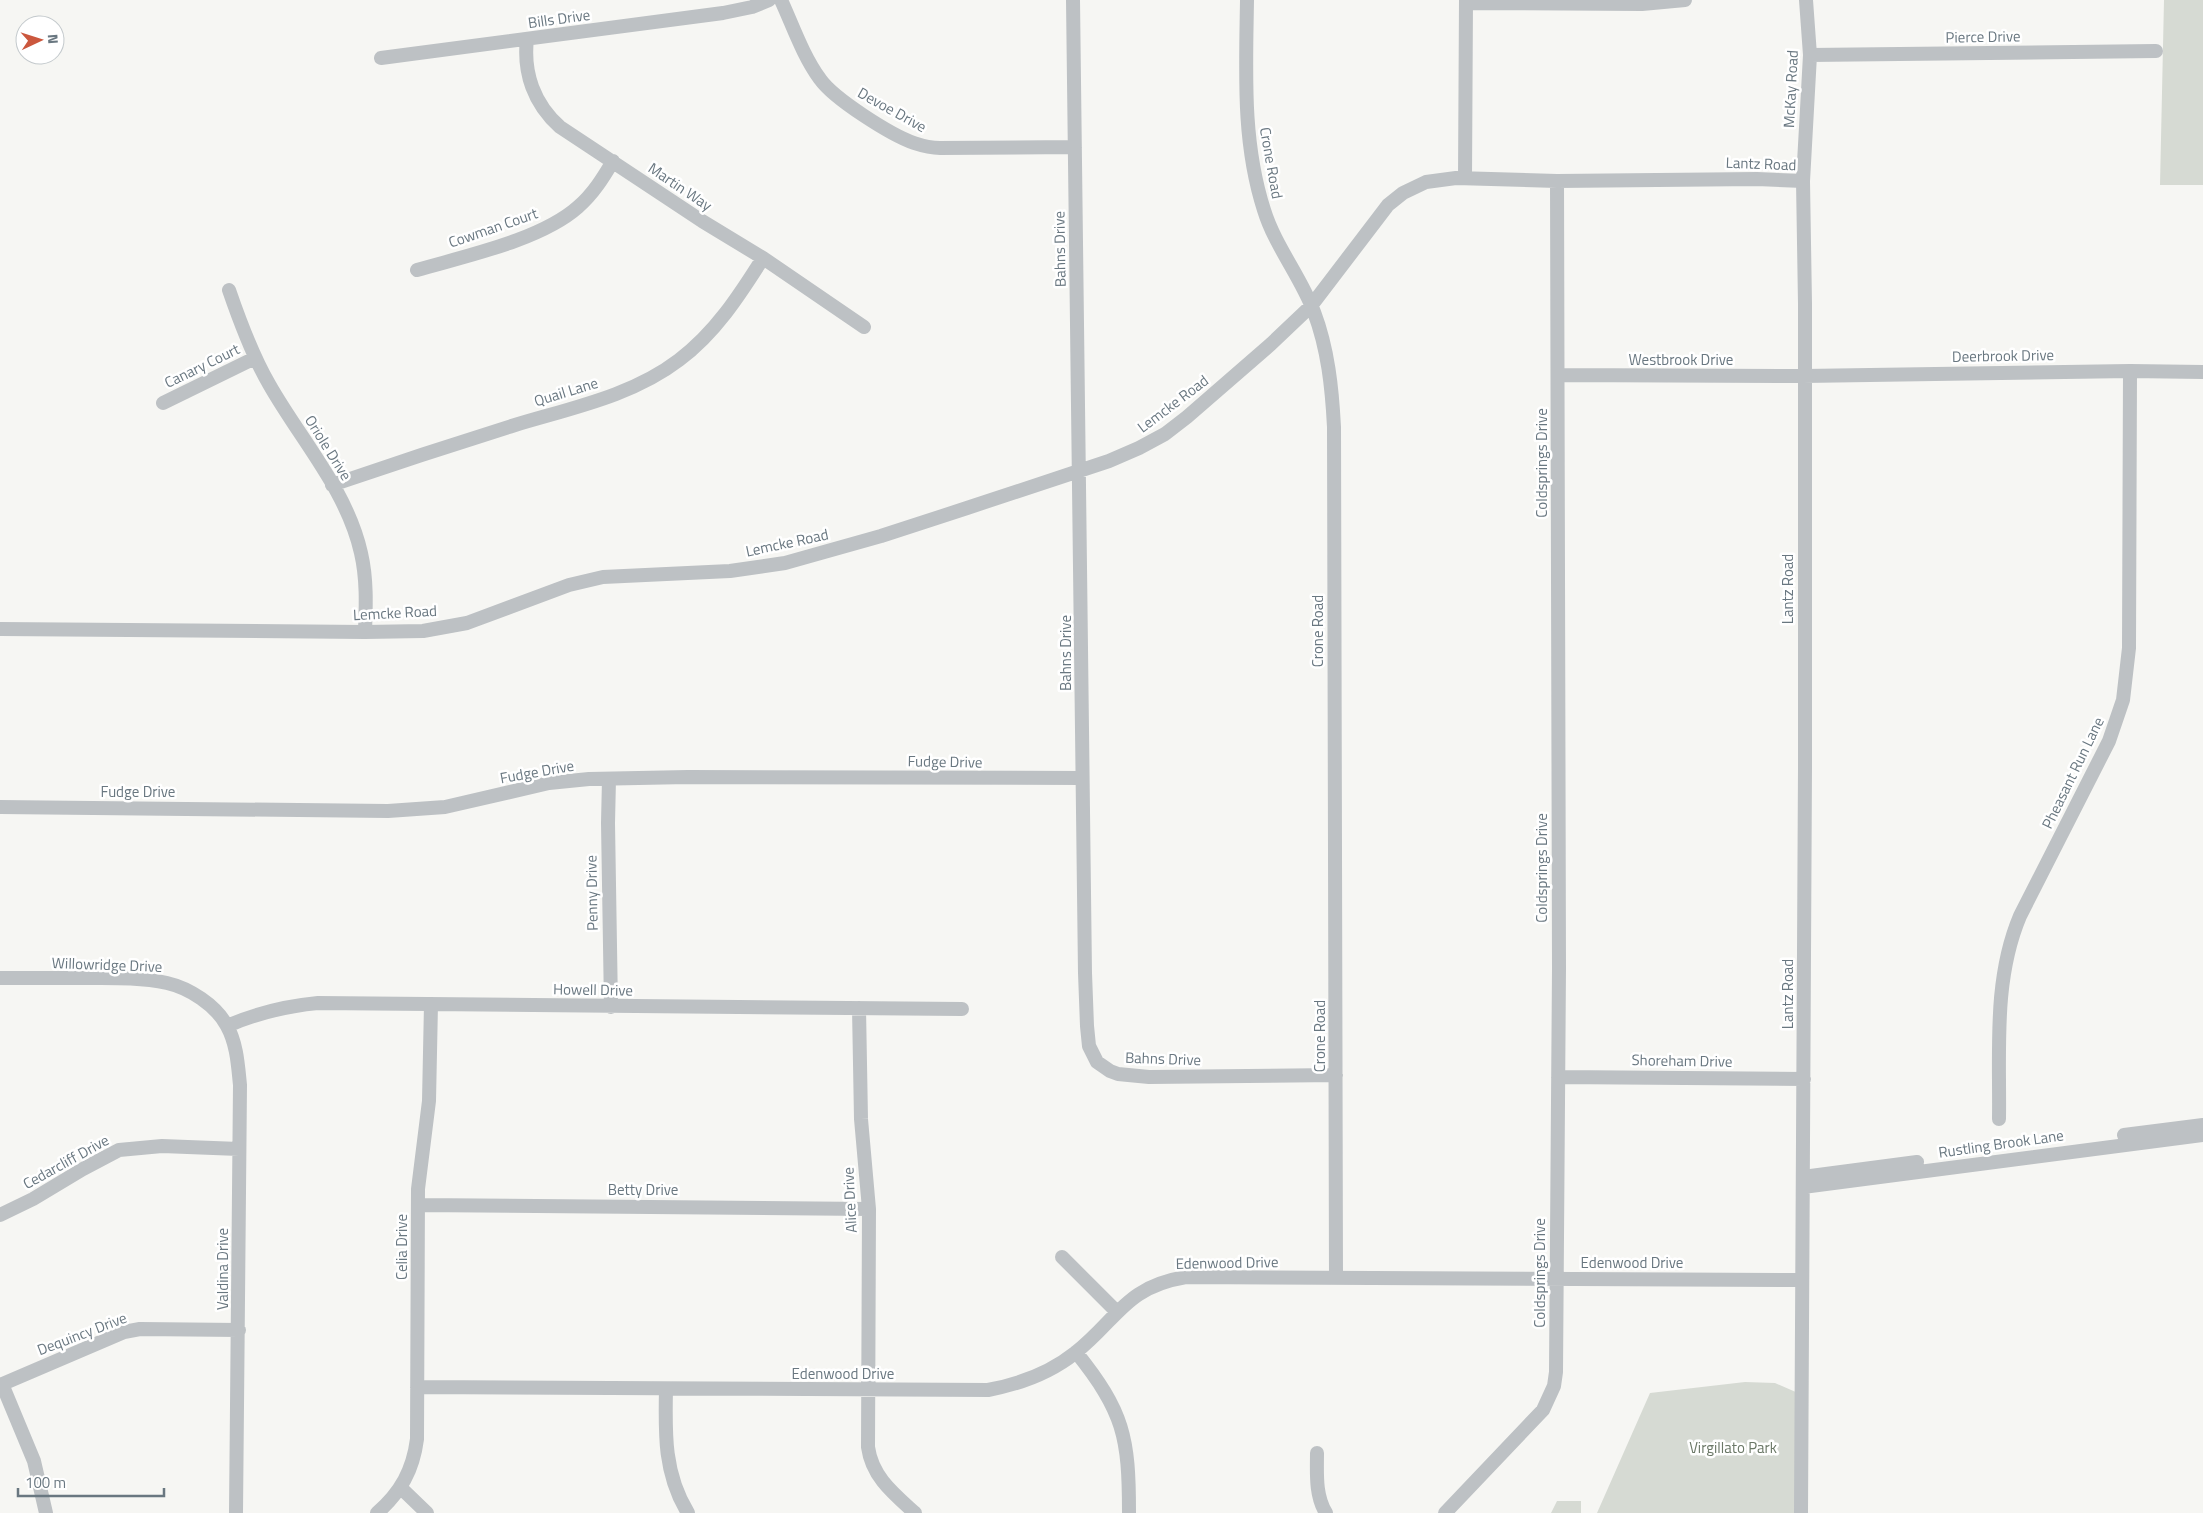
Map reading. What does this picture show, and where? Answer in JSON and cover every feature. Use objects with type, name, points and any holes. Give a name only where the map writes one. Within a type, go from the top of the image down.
[{"type":"street","name":"Bills Drive","points":[[381,58],[723,13],[752,7],[770,0]]},
{"type":"street","name":"Devoe Drive","points":[[781,0],[814,70],[825,86],[844,102],[906,140],[922,146],[940,148],[1075,147]]},
{"type":"street","name":"Bahns Drive","points":[[1073,0],[1080,470],[1082,778],[1086,1026],[1089,1046],[1097,1062],[1106,1069],[1118,1074],[1149,1077],[1336,1075]]},
{"type":"street","name":"Crone Road","points":[[1247,0],[1246,86],[1248,138],[1254,177],[1264,212],[1311,306],[1325,349],[1331,382],[1334,428],[1336,1278]]},
{"type":"street","points":[[1465,178],[1466,2],[1642,4],[1685,0]]},
{"type":"street","name":"McKay Road","points":[[1803,180],[1810,55],[1806,0]]},
{"type":"street","name":"Martin Way","points":[[528,39],[526,58],[529,77],[535,95],[545,111],[560,127],[702,221],[763,258],[864,327]]},
{"type":"street","name":"Pierce Drive","points":[[1810,55],[2156,51]]},
{"type":"street","name":"Cowman Court","points":[[417,270],[528,236],[550,226],[586,200],[599,184],[613,161]]},
{"type":"street","name":"Lemcke Road","points":[[0,629],[423,631],[468,623],[569,585],[603,577],[730,571],[785,563],[881,536],[1080,470],[1139,448],[1164,434],[1224,386],[1311,306],[1388,205],[1403,193],[1426,182],[1446,178],[1465,178]]},
{"type":"street","name":"Lantz Road","points":[[1465,178],[1557,181],[1803,180],[1804,1079],[1801,1513]]},
{"type":"street","name":"Coldsprings Drive","points":[[1445,1513],[1536,1419],[1548,1400],[1556,1372],[1558,1077],[1557,181]]},
{"type":"street","name":"Quail Lane","points":[[332,484],[592,402],[650,379],[680,359],[710,332],[740,293],[763,258]]},
{"type":"street","name":"Oriole Drive","points":[[229,290],[255,358],[268,383],[332,484],[351,520],[361,554],[366,592],[365,632]]},
{"type":"street","name":"Canary Court","points":[[163,403],[255,358]]},
{"type":"street","name":"Deerbrook Drive","points":[[1804,376],[2130,371],[2203,372]]},
{"type":"street","name":"Pheasant Run Lane","points":[[2000,1119],[2000,1004],[2002,980],[2009,945],[2020,916],[2109,741],[2125,688],[2129,648],[2130,371]]},
{"type":"street","name":"Westbrook Drive","points":[[1558,376],[1804,376]]},
{"type":"street","name":"Fudge Drive","points":[[0,807],[428,810],[549,783],[609,779],[688,777],[1082,778]]},
{"type":"street","name":"Penny Drive","points":[[609,779],[611,1006]]},
{"type":"street","name":"Willowridge Drive","points":[[0,978],[128,979],[167,983],[184,989],[202,1000],[216,1011],[227,1026]]},
{"type":"street","name":"Howell Drive","points":[[227,1026],[258,1014],[294,1005],[318,1003],[962,1009]]},
{"type":"street","name":"Celia Drive","points":[[401,1488],[410,1470],[415,1450],[418,1205],[419,1178],[430,1101],[431,1004]]},
{"type":"street","name":"Alice Drive","points":[[859,1008],[861,1119],[869,1209],[867,1438],[871,1462],[884,1483],[915,1513]]},
{"type":"street","name":"Valdina Drive","points":[[227,1026],[236,1055],[240,1085],[236,1513]]},
{"type":"street","name":"Shoreham Drive","points":[[1558,1077],[1804,1079]]},
{"type":"street","name":"Rustling Brook Lane","points":[[1803,1182],[2203,1125]]},
{"type":"street","name":"Rustling Brook Lane","points":[[1803,1182],[2203,1135]]},
{"type":"street","name":"Cedarcliff Drive","points":[[0,1215],[33,1199],[82,1169],[119,1150],[162,1146],[239,1148]]},
{"type":"street","name":"Betty Drive","points":[[418,1205],[869,1209]]},
{"type":"street","points":[[1062,1257],[1117,1312]]},
{"type":"street","name":"Edenwood Drive","points":[[417,1387],[868,1390],[997,1388],[1026,1381],[1058,1365],[1076,1352],[1117,1312],[1144,1290],[1160,1282],[1186,1277],[1802,1280]]},
{"type":"street","name":"Dequincy Drive","points":[[1,1384],[124,1332],[149,1328],[238,1330]]},
{"type":"street","points":[[1076,1352],[1100,1382],[1118,1415],[1128,1454],[1129,1513]]},
{"type":"street","points":[[1,1384],[34,1461],[46,1513]]},
{"type":"street","points":[[666,1389],[665,1439],[667,1460],[675,1489],[688,1513]]},
{"type":"street","points":[[1317,1453],[1317,1486],[1320,1500],[1326,1513]]},
{"type":"street","points":[[376,1513],[401,1488],[428,1513]]},
{"type":"green space","points":[[2164,0],[2203,0],[2203,185],[2160,185]]},
{"type":"green space","name":"Virgillato Park","points":[[1745,1382],[1775,1383],[1798,1393],[1797,1513],[1597,1513],[1650,1393]]},
{"type":"green space","points":[[1557,1501],[1581,1501],[1581,1513],[1551,1513]]}]
